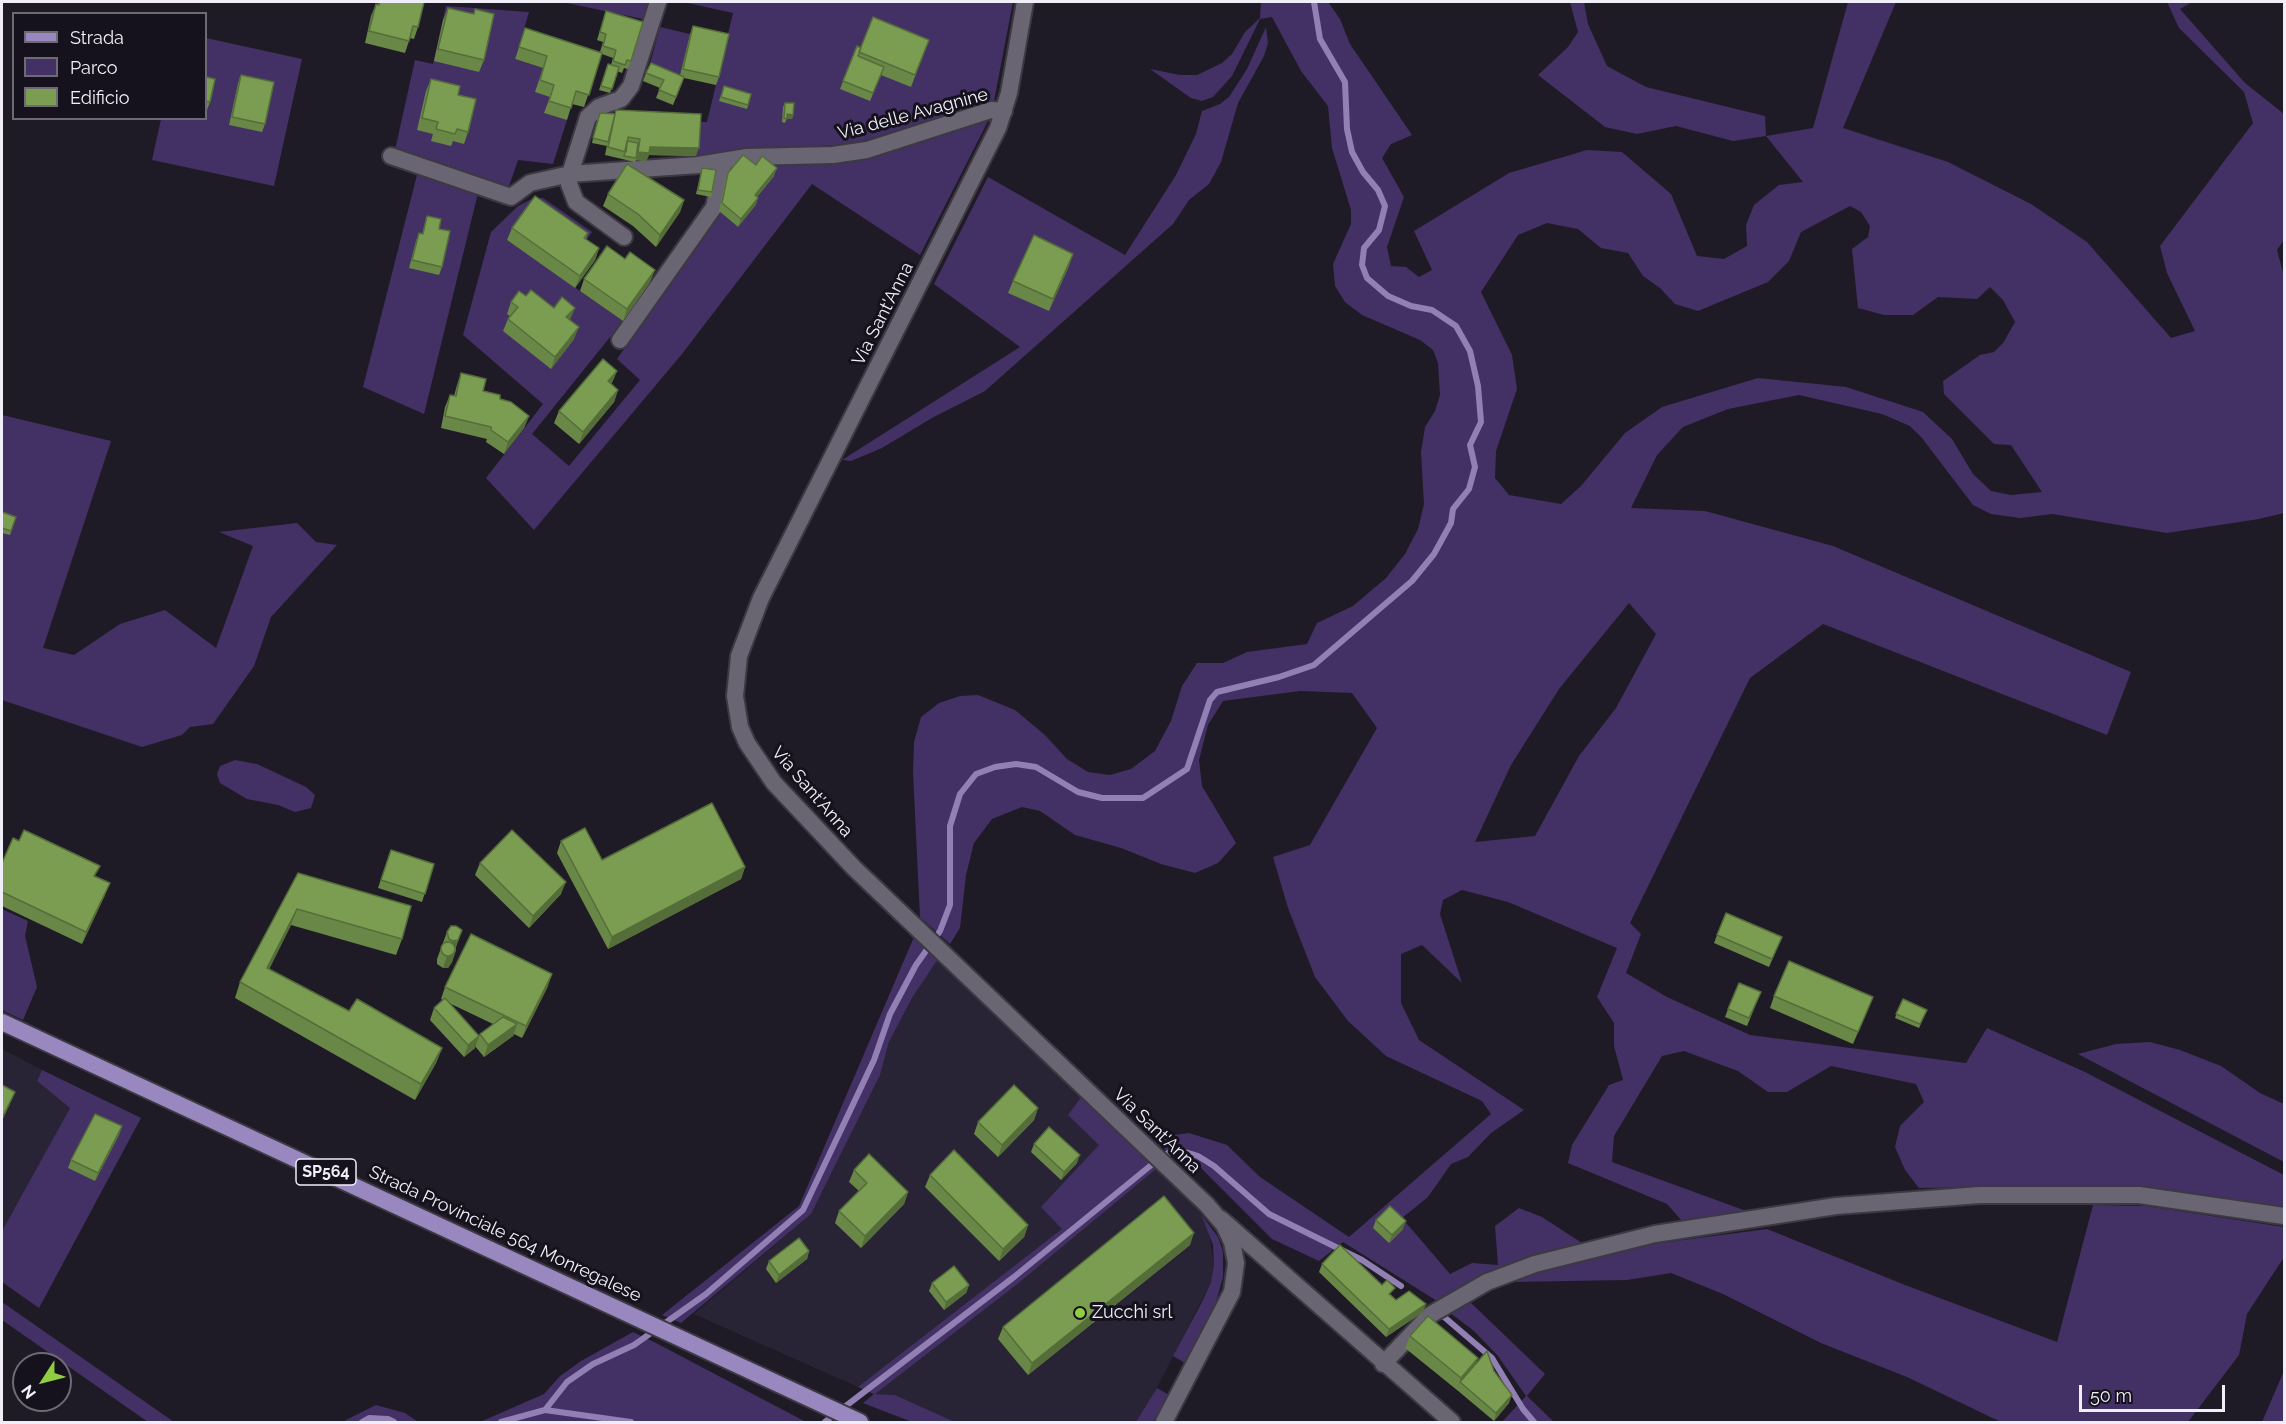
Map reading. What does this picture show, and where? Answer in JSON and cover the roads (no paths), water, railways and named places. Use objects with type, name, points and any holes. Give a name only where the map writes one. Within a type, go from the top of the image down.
[{"type":"main road","name":"Strada Provinciale 564 Monregalese","points":[[2,1022],[853,1419]]},
{"type":"street","points":[[624,237],[576,202],[569,184],[570,174],[588,117],[599,107],[621,99],[631,86],[658,2]]},
{"type":"street","name":"Via Sant'Anna","points":[[1025,2],[1004,111],[983,159],[766,589],[747,631],[735,675],[735,696],[740,727],[765,772],[854,868],[1218,1216],[1228,1233],[1234,1252],[1235,1281],[1220,1316],[1164,1422]]},
{"type":"street","name":"Via delle Avagnine","points":[[391,156],[511,197],[530,183],[570,174],[867,150],[991,110],[1004,111]]},
{"type":"street","points":[[620,340],[714,207],[724,161]]},
{"type":"street","points":[[1383,1364],[1430,1315],[1487,1282],[1535,1264],[1655,1234],[1836,1206],[1980,1195],[2139,1196],[2284,1216]]},
{"type":"street","points":[[1218,1216],[1383,1364],[1452,1422]]},
{"type":"waterway","points":[[501,1422],[545,1410],[567,1382],[593,1364],[634,1345],[706,1294],[803,1210],[874,1060],[890,1014],[916,965],[940,931],[950,905],[950,826],[960,794],[976,774],[995,767],[1016,764],[1036,767],[1078,792],[1102,798],[1143,798],[1187,769],[1210,700],[1217,692],[1279,677],[1314,665],[1412,581],[1434,554],[1451,523],[1453,509],[1469,489],[1475,467],[1470,445],[1481,422],[1478,386],[1470,351],[1456,326],[1432,310],[1411,306],[1388,296],[1367,278],[1362,265],[1364,248],[1379,230],[1385,206],[1378,190],[1363,172],[1352,152],[1347,129],[1345,82],[1320,39],[1314,2]]},
{"type":"waterway","points":[[825,1422],[1014,1277],[1150,1166],[1168,1153],[1179,1150],[1198,1156],[1214,1166],[1269,1214],[1362,1260],[1401,1286]]},
{"type":"waterway","points":[[1443,1316],[1492,1358],[1523,1409],[1534,1422]]},
{"type":"waterway","points":[[545,1410],[631,1422]]},
{"type":"waterway","points":[[362,1422],[369,1418],[388,1419],[394,1422]]},
{"type":"place","name":"Zucchi srl","points":[[1080,1313]]}]
